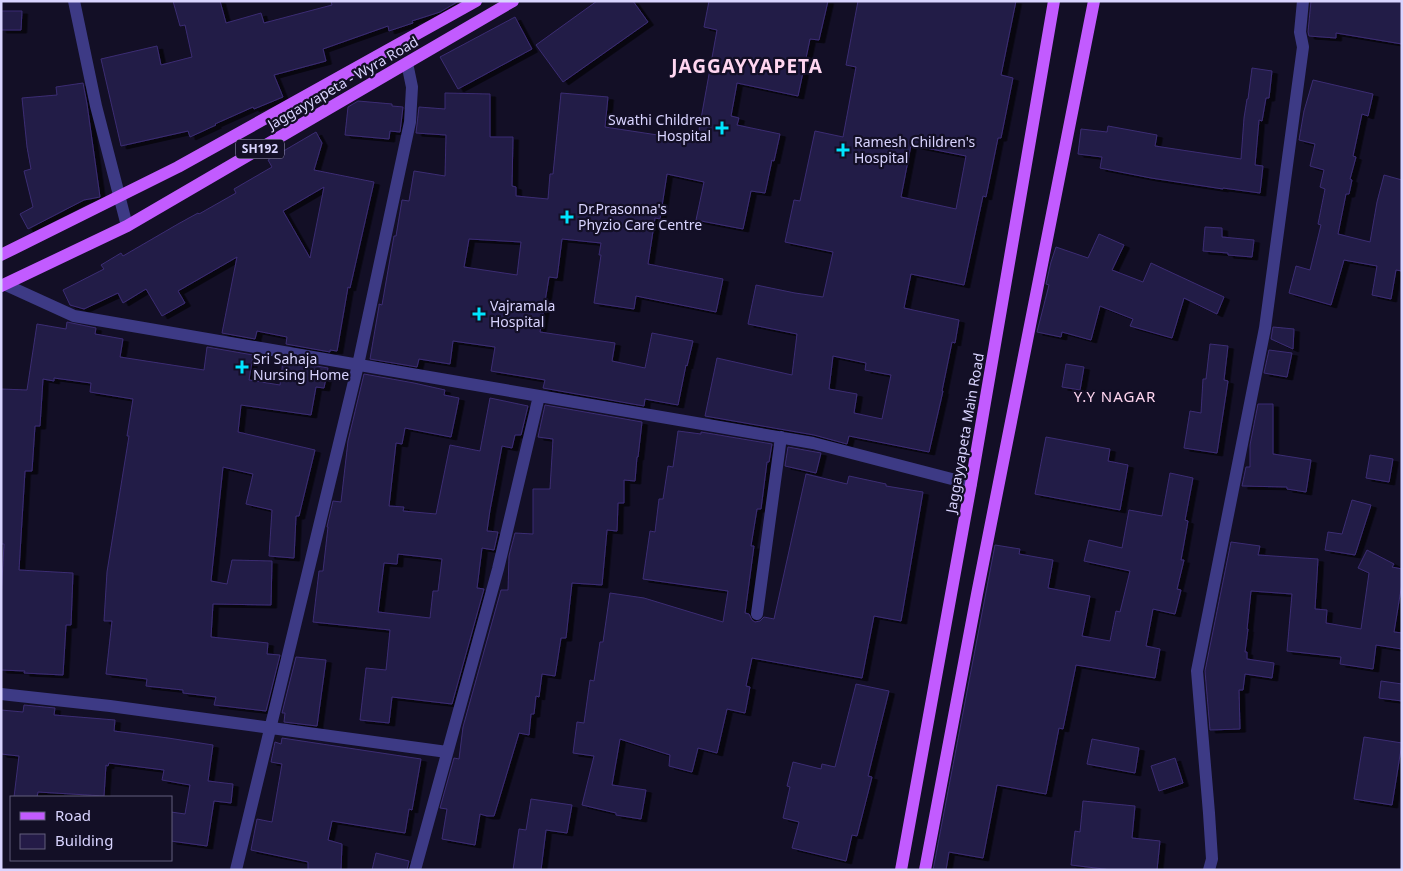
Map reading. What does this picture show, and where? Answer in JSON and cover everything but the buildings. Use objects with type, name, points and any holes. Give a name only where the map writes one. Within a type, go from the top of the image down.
[{"type":"main road","name":"SH192","points":[[1,255],[178,167],[476,1]]},
{"type":"main road","name":"Jaggayyapeta - Wyra Road","points":[[4,286],[127,226],[513,1]]},
{"type":"main road","name":"Jaggayyapeta Main Road","points":[[901,870],[971,484],[1054,1]]},
{"type":"main road","points":[[925,870],[979,584],[1094,1]]},
{"type":"street","points":[[74,1],[96,106],[127,226]]},
{"type":"street","points":[[1209,870],[1212,859],[1197,671],[1265,328],[1303,47],[1300,32],[1302,1]]},
{"type":"street","points":[[236,870],[358,365],[410,122],[412,87],[407,63]]},
{"type":"street","points":[[4,286],[74,316],[781,437],[813,443],[971,484]]},
{"type":"street","points":[[415,870],[498,569],[538,396]]},
{"type":"street","points":[[757,614],[781,437]]},
{"type":"street","points":[[1,694],[110,706],[447,752]]},
{"type":"place","name":"Swathi Children Hospital","points":[[722,128]]},
{"type":"place","name":"Ramesh Children's Hospital","points":[[843,150]]},
{"type":"place","name":"Dr.Prasonna's Phyzio Care Centre","points":[[567,217]]},
{"type":"place","name":"Vajramala Hospital","points":[[479,314]]},
{"type":"place","name":"Sri Sahaja Nursing Home","points":[[242,367]]},
{"type":"district","name":"JAGGAYYAPETA","points":[[747,66]]},
{"type":"district","name":"Y.Y NAGAR","points":[[1115,397]]}]
